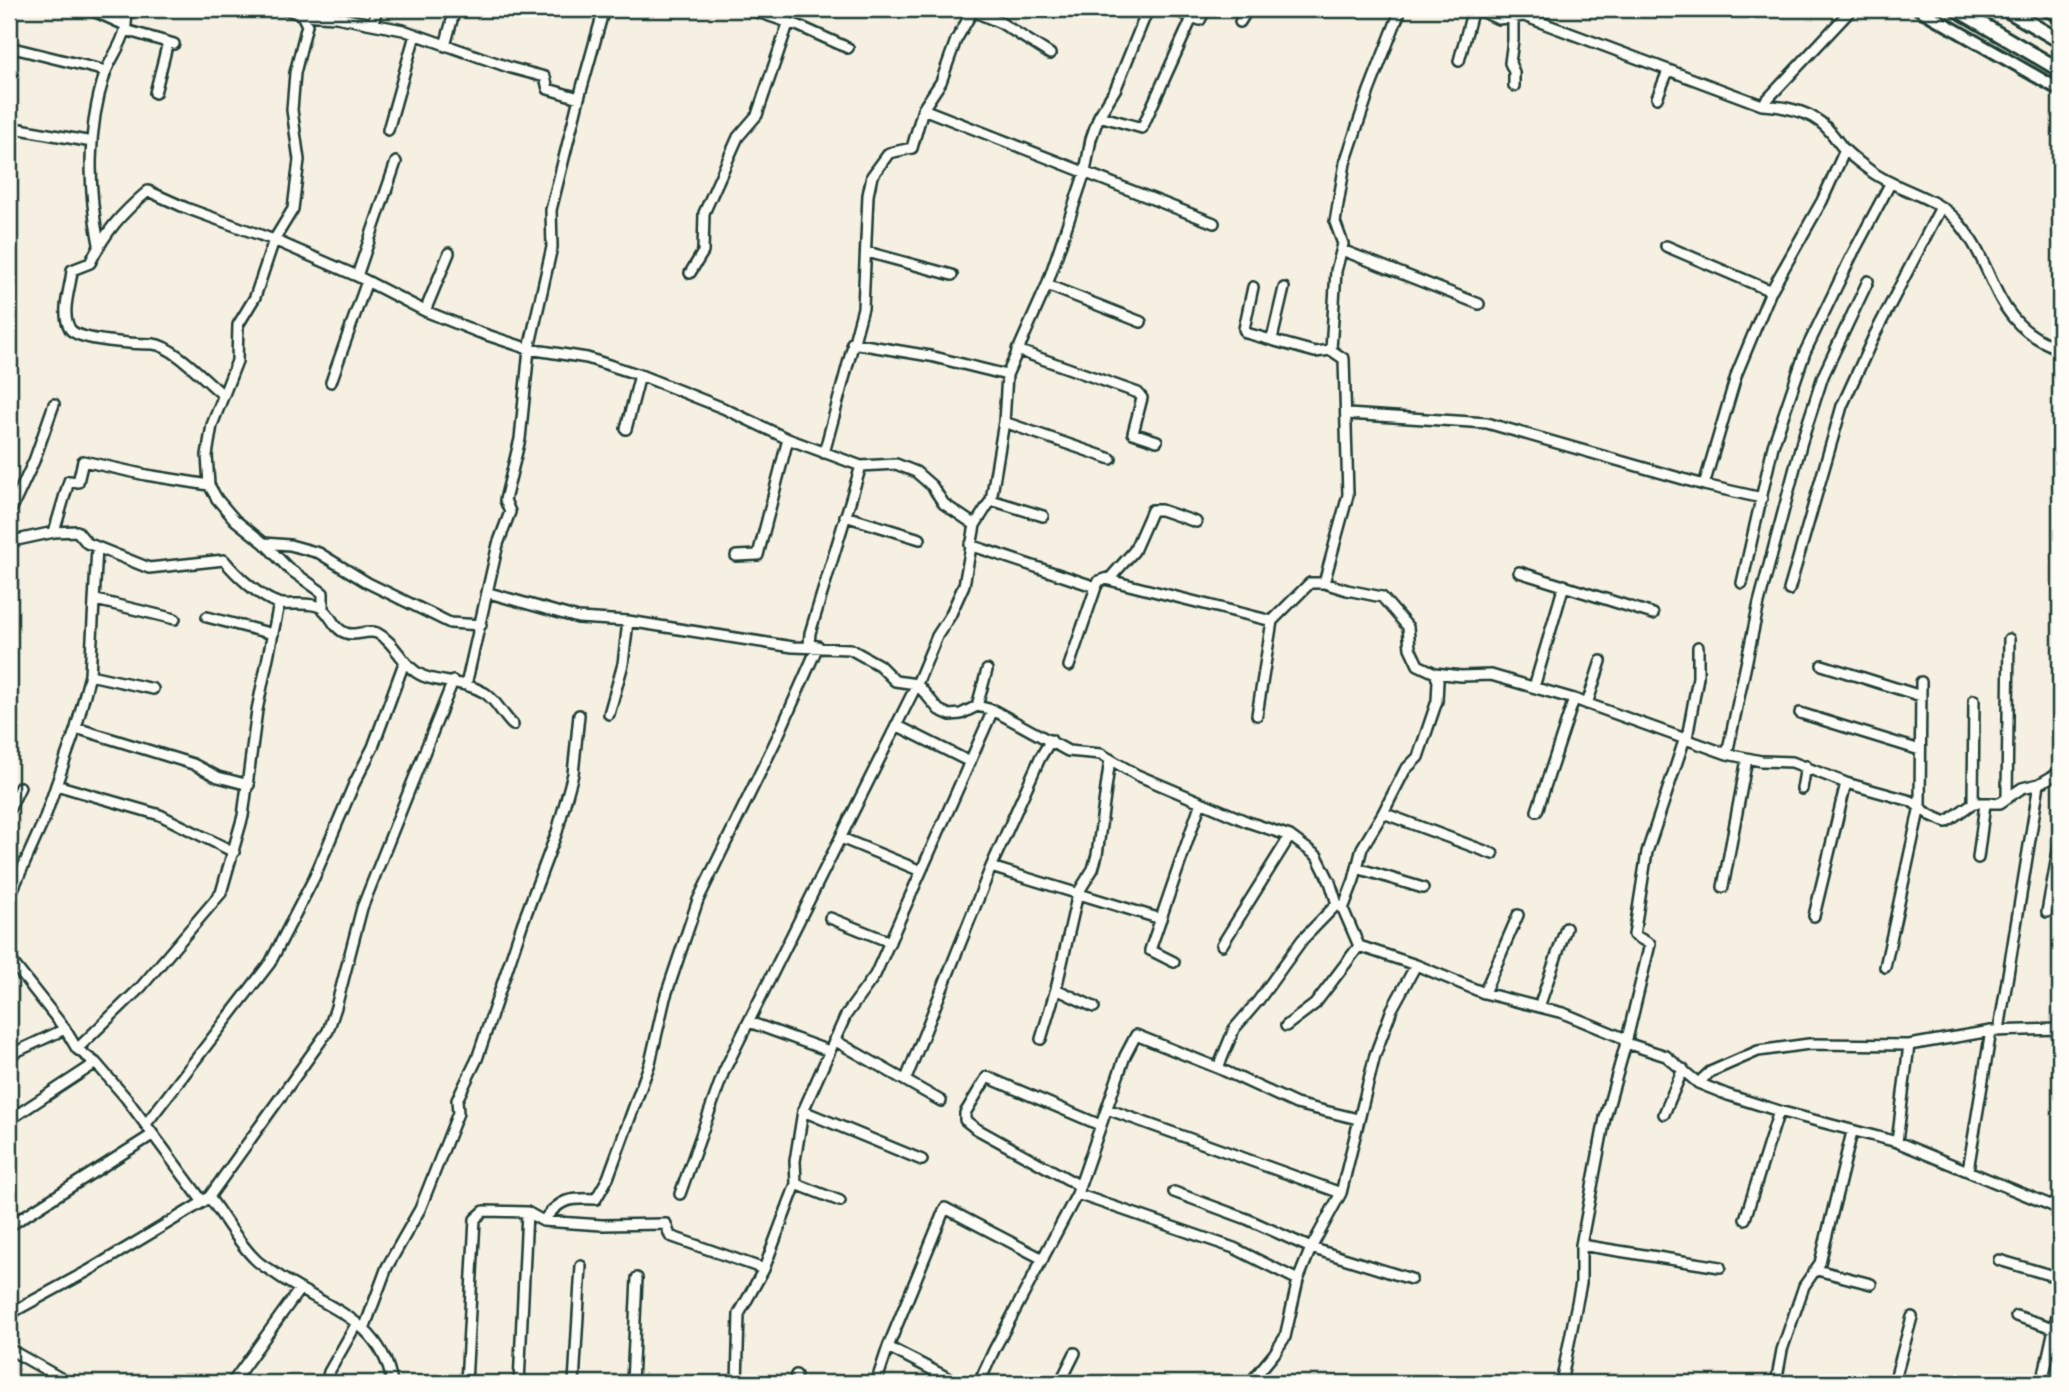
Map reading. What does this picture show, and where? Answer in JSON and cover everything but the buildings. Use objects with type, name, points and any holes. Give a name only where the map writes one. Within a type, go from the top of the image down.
[{"type":"main road","points":[[1956,9],[2060,70]]},
{"type":"main road","points":[[2005,9],[2060,41]]},
{"type":"street","points":[[89,9],[125,27],[171,43],[155,93]]},
{"type":"street","points":[[99,244],[93,216],[92,142],[95,107],[106,71],[125,27],[127,9]]},
{"type":"street","points":[[285,9],[302,15],[373,23],[415,35],[545,77],[547,89],[579,98]]},
{"type":"street","points":[[373,23],[377,9]]},
{"type":"street","points":[[445,46],[456,9]]},
{"type":"street","points":[[466,685],[498,544],[510,512],[506,500],[520,439],[528,349],[552,247],[551,210],[604,9]]},
{"type":"street","points":[[749,9],[799,26],[848,48]]},
{"type":"street","points":[[680,1195],[724,1071],[964,585],[975,525],[991,500],[1004,422],[1007,375],[1047,285],[1085,172],[1091,139],[1116,88],[1148,9]]},
{"type":"street","points":[[1171,9],[1200,20],[1206,9]]},
{"type":"street","points":[[1240,22],[1248,9]]},
{"type":"street","points":[[1331,351],[1336,271],[1343,244],[1335,222],[1345,163],[1401,9]]},
{"type":"street","points":[[1458,61],[1475,9],[1498,19],[1524,16],[1762,105],[1786,108],[1814,118],[1834,134],[1845,150],[1890,184],[1941,207],[1959,222],[2010,315],[2024,330],[2060,349]]},
{"type":"street","points":[[1762,105],[1852,9]]},
{"type":"street","points":[[1919,9],[2060,90]]},
{"type":"street","points":[[2046,9],[2060,17]]},
{"type":"street","points":[[824,453],[863,307],[867,194],[873,176],[889,153],[912,148],[922,109],[941,82],[956,40],[973,10],[1001,23],[1050,54]]},
{"type":"street","points":[[302,15],[307,25],[295,73],[292,110],[299,160],[293,209],[274,240],[255,298],[238,325],[237,361],[222,394],[206,455],[209,485],[217,499],[235,520],[264,543],[288,568],[323,593],[323,608]]},
{"type":"street","points":[[1100,116],[1142,128],[1192,18]]},
{"type":"street","points":[[1513,18],[1510,63],[1514,72],[1514,86]]},
{"type":"street","points":[[690,273],[703,252],[704,213],[738,137],[757,115],[788,24]]},
{"type":"street","points":[[388,130],[415,35]]},
{"type":"street","points":[[9,47],[106,71]]},
{"type":"street","points":[[1657,98],[1668,71]]},
{"type":"street","points":[[922,109],[1214,223]]},
{"type":"street","points":[[9,129],[92,142]]},
{"type":"street","points":[[1704,485],[1737,373],[1771,291],[1822,201],[1845,150]]},
{"type":"street","points":[[357,276],[396,162]]},
{"type":"street","points":[[1742,583],[1773,446],[1805,352],[1890,184]]},
{"type":"street","points":[[222,394],[179,355],[156,344],[143,345],[81,337],[71,330],[67,318],[72,270],[90,262],[99,244],[121,214],[148,191],[274,240],[357,276],[425,311],[528,349],[587,358],[640,375],[723,408],[788,439],[861,466],[896,464],[916,472],[932,486],[944,505],[975,525]]},
{"type":"street","points":[[1789,590],[1842,406],[1874,336],[1941,207]]},
{"type":"street","points":[[1666,246],[1771,291]]},
{"type":"street","points":[[1342,250],[1479,304]]},
{"type":"street","points":[[867,252],[952,275]]},
{"type":"street","points":[[425,311],[449,253]]},
{"type":"street","points":[[331,383],[367,281]]},
{"type":"street","points":[[1727,754],[1759,603],[1802,441],[1823,376],[1868,281]]},
{"type":"street","points":[[1047,285],[1141,322]]},
{"type":"street","points":[[1253,287],[1244,332],[1315,352],[1331,351],[1344,359],[1348,495],[1324,583]]},
{"type":"street","points":[[1272,339],[1284,288]]},
{"type":"street","points":[[852,343],[930,356],[1007,375]]},
{"type":"street","points":[[1017,350],[1138,393],[1142,398],[1133,433],[1157,441]]},
{"type":"street","points":[[626,429],[640,375]]},
{"type":"street","points":[[9,509],[12,509],[34,461],[54,404]]},
{"type":"street","points":[[1347,414],[1487,423],[1704,485],[1762,498]]},
{"type":"street","points":[[1004,422],[1111,459]]},
{"type":"street","points":[[736,556],[758,555],[788,439]]},
{"type":"street","points":[[54,532],[69,481],[78,482],[83,461],[209,485]]},
{"type":"street","points":[[861,466],[810,633],[809,645],[850,649],[879,665],[895,681],[917,684],[939,710],[950,715],[961,714],[977,706],[993,710],[1068,751],[1101,754],[1137,775],[1290,836],[1317,856],[1359,946],[1416,965],[1484,993],[1563,1013],[1621,1037],[1626,1043],[1666,1056],[1698,1083],[1779,1111],[1897,1142],[2060,1209]]},
{"type":"street","points":[[991,500],[1043,516]]},
{"type":"street","points":[[1069,666],[1099,581],[1111,577],[1134,551],[1152,510],[1161,510],[1196,522]]},
{"type":"street","points":[[845,516],[920,539]]},
{"type":"street","points":[[9,538],[17,540],[54,532],[77,531],[87,543],[149,568],[224,560],[249,586],[279,604],[314,605],[323,608],[339,629],[348,635],[373,631],[385,638],[404,663],[424,676],[453,681],[486,694],[513,726]]},
{"type":"street","points":[[264,543],[290,545],[318,553],[368,583],[450,623],[481,625]]},
{"type":"street","points":[[970,545],[1096,587]]},
{"type":"street","points":[[9,898],[26,864],[56,785],[76,728],[90,675],[97,547]]},
{"type":"street","points":[[1519,572],[1653,614]]},
{"type":"street","points":[[1105,579],[1272,621]]},
{"type":"street","points":[[1256,715],[1272,621],[1310,583],[1324,583],[1382,597],[1408,627],[1410,648],[1418,665],[1435,673],[1492,675],[1574,699],[1727,754],[1807,766],[1846,783],[1911,801],[1930,815],[1946,822],[1973,803],[2000,803],[2022,788],[2039,784],[2060,772]]},
{"type":"street","points":[[1534,687],[1564,585]]},
{"type":"street","points":[[489,593],[579,618],[628,621],[793,647],[818,646]]},
{"type":"street","points":[[96,600],[175,619]]},
{"type":"street","points":[[77,1049],[141,987],[221,893],[234,852],[248,785],[257,710],[279,604]]},
{"type":"street","points":[[207,617],[273,634]]},
{"type":"street","points":[[609,714],[622,664],[628,621]]},
{"type":"street","points":[[2007,797],[2009,639]]},
{"type":"street","points":[[543,1221],[555,1204],[577,1198],[596,1199],[608,1178],[650,1063],[665,998],[698,900],[779,734],[818,646]]},
{"type":"street","points":[[1561,1383],[1581,1283],[1581,1245],[1605,1118],[1650,943],[1634,936],[1645,862],[1686,738],[1698,677],[1698,647]]},
{"type":"street","points":[[1587,704],[1601,661]]},
{"type":"street","points":[[146,1124],[270,963],[314,878],[354,784],[373,747],[404,663]]},
{"type":"street","points":[[1822,666],[1921,696]]},
{"type":"street","points":[[977,706],[987,670]]},
{"type":"street","points":[[1218,1068],[1234,1029],[1258,1002],[1302,940],[1340,907],[1357,868],[1362,848],[1384,813],[1405,770],[1418,757],[1437,701],[1438,681],[1435,673]]},
{"type":"street","points":[[90,675],[153,689]]},
{"type":"street","points":[[9,1314],[88,1271],[206,1200],[328,1031],[337,1007],[362,908],[453,681]]},
{"type":"street","points":[[1885,967],[1920,806],[1921,682]]},
{"type":"street","points":[[1537,811],[1574,699]]},
{"type":"street","points":[[1973,803],[1974,700]]},
{"type":"street","points":[[737,1383],[739,1314],[764,1269],[796,1184],[795,1161],[803,1111],[846,1015],[875,975],[993,710]]},
{"type":"street","points":[[1800,713],[1920,750]]},
{"type":"street","points":[[326,1383],[329,1372],[360,1326],[387,1267],[420,1209],[458,1113],[457,1100],[477,1059],[523,922],[557,832],[573,774],[579,715]]},
{"type":"street","points":[[896,725],[970,762]]},
{"type":"street","points":[[76,728],[193,764],[218,777],[248,785]]},
{"type":"street","points":[[906,1079],[991,867],[1040,758],[1051,740]]},
{"type":"street","points":[[1041,1039],[1056,989],[1078,893],[1093,869],[1097,855],[1110,759]]},
{"type":"street","points":[[1723,887],[1747,759]]},
{"type":"street","points":[[1802,789],[1807,766]]},
{"type":"street","points":[[1814,916],[1846,783]]},
{"type":"street","points":[[1968,1170],[2039,784]]},
{"type":"street","points":[[56,785],[160,815],[234,852]]},
{"type":"street","points":[[9,810],[20,787]]},
{"type":"street","points":[[1174,962],[1150,950],[1201,802]]},
{"type":"street","points":[[1978,858],[1984,804]]},
{"type":"street","points":[[1384,813],[1493,854]]},
{"type":"street","points":[[1222,945],[1290,836]]},
{"type":"street","points":[[841,838],[921,871]]},
{"type":"street","points":[[2048,912],[2060,840]]},
{"type":"street","points":[[991,867],[1161,919]]},
{"type":"street","points":[[1357,868],[1423,888]]},
{"type":"street","points":[[1484,993],[1518,915]]},
{"type":"street","points":[[830,918],[890,942]]},
{"type":"street","points":[[1539,1007],[1566,928]]},
{"type":"street","points":[[1286,1026],[1315,1004],[1359,946]]},
{"type":"street","points":[[9,958],[65,1029],[77,1049],[96,1063],[255,1259],[299,1290],[340,1310],[360,1326],[376,1341],[390,1369],[392,1383]]},
{"type":"street","points":[[1250,1383],[1285,1337],[1298,1280],[1311,1248],[1341,1193],[1375,1055],[1392,1009],[1416,965]]},
{"type":"street","points":[[1056,989],[1094,1007]]},
{"type":"street","points":[[749,1022],[829,1051]]},
{"type":"street","points":[[9,1055],[65,1029]]},
{"type":"street","points":[[1698,1083],[1710,1072],[1758,1051],[1808,1044],[1909,1045],[1995,1030],[2060,1029]]},
{"type":"street","points":[[979,1383],[994,1349],[1078,1190],[1125,1056],[1136,1035],[1218,1068],[1296,1104],[1358,1119]]},
{"type":"street","points":[[834,1040],[942,1101]]},
{"type":"street","points":[[1897,1142],[1909,1045]]},
{"type":"street","points":[[9,1120],[96,1063]]},
{"type":"street","points":[[1664,1114],[1683,1069]]},
{"type":"street","points":[[1100,1125],[987,1077],[965,1113],[965,1119],[975,1128],[1078,1190],[1234,1248],[1298,1280]]},
{"type":"street","points":[[1107,1109],[1341,1193]]},
{"type":"street","points":[[803,1111],[922,1160]]},
{"type":"street","points":[[1745,1219],[1779,1111]]},
{"type":"street","points":[[1776,1383],[1782,1350],[1804,1286],[1808,1277],[1817,1270],[1852,1132]]},
{"type":"street","points":[[9,1226],[152,1135]]},
{"type":"street","points":[[796,1184],[839,1201]]},
{"type":"street","points":[[1174,1192],[1247,1219],[1311,1248],[1410,1279]]},
{"type":"street","points":[[876,1383],[945,1208],[1043,1259]]},
{"type":"street","points":[[467,1383],[475,1219],[484,1211],[527,1212],[543,1221],[602,1225],[666,1224],[670,1236],[764,1269]]},
{"type":"street","points":[[519,1383],[527,1212]]},
{"type":"street","points":[[1581,1245],[1720,1267]]},
{"type":"street","points":[[1999,1260],[2060,1279]]},
{"type":"street","points":[[574,1383],[581,1266]]},
{"type":"street","points":[[1817,1270],[1871,1284]]},
{"type":"street","points":[[632,1383],[637,1278]]},
{"type":"street","points":[[232,1383],[299,1290]]},
{"type":"street","points":[[2042,1383],[2060,1302]]},
{"type":"street","points":[[2016,1316],[2054,1328]]},
{"type":"street","points":[[1894,1383],[1912,1317]]},
{"type":"street","points":[[888,1347],[958,1383]]},
{"type":"street","points":[[9,1349],[69,1383]]},
{"type":"street","points":[[1060,1383],[1075,1353]]}]
